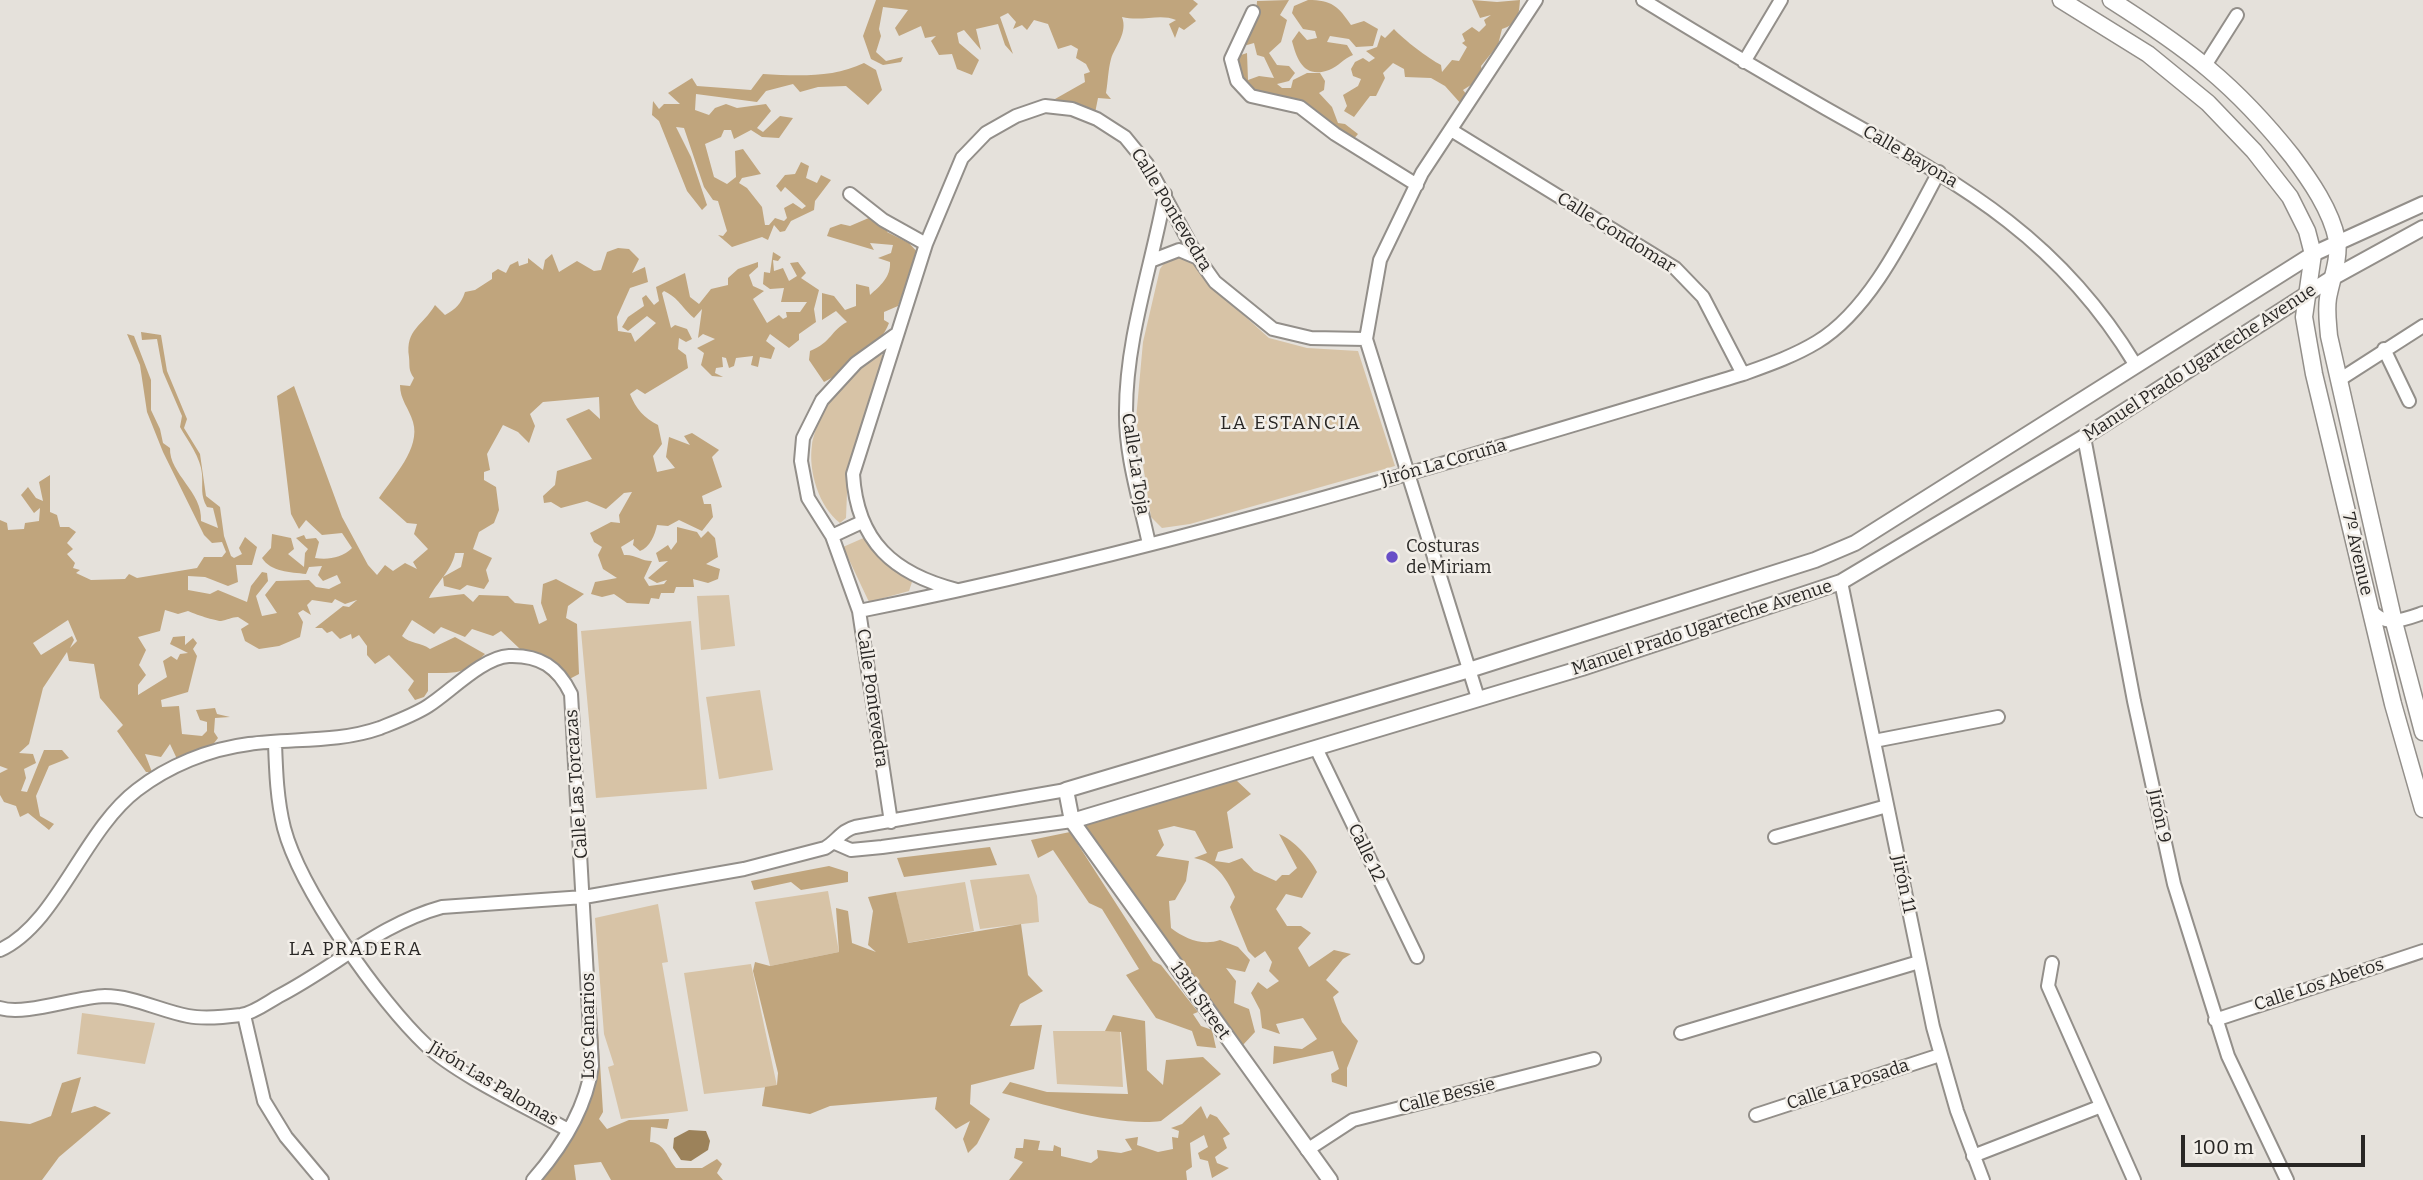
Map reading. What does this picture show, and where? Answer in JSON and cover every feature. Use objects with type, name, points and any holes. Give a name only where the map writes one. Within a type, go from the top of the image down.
[{"type":"main road","points":[[2061,0],[2148,54],[2208,103],[2254,151],[2290,197],[2307,231],[2313,254]]},
{"type":"main road","points":[[2110,29],[2120,22],[2116,3]]},
{"type":"main road","points":[[2116,3],[2172,37],[2206,64],[2261,117],[2304,172],[2324,206],[2338,242]]},
{"type":"main road","name":"7º Avenue","points":[[2338,242],[2327,314],[2339,380],[2394,622],[2423,733]]},
{"type":"main road","name":"7º Avenue","points":[[2313,254],[2304,317],[2314,374],[2393,705],[2423,809]]},
{"type":"main road","points":[[2393,705],[2413,698]]},
{"type":"street","points":[[1478,698],[1366,340],[1380,260],[1417,185],[1536,0]]},
{"type":"street","name":"Calle Bayona","points":[[1643,0],[1744,62],[1939,172],[1999,213],[2055,258],[2085,292],[2135,364]]},
{"type":"street","points":[[1744,62],[1781,0]]},
{"type":"street","points":[[1254,12],[1231,59],[1237,81],[1251,96],[1300,107],[1335,134],[1417,185]]},
{"type":"street","points":[[2206,64],[2237,15]]},
{"type":"street","name":"Calle Pontevedra","points":[[960,591],[926,582],[901,568],[878,546],[862,522],[855,502],[853,474],[926,244],[962,158],[986,133],[1016,116],[1045,106],[1072,109],[1097,120],[1125,137],[1165,193],[1198,258],[1215,282],[1273,329],[1311,338],[1366,340]]},
{"type":"street","name":"Calle Gondomar","points":[[1451,130],[1675,268],[1703,297],[1743,374]]},
{"type":"street","name":"Jirón La Coruña","points":[[859,611],[960,591],[1149,544],[1409,474],[1743,374],[1818,342],[1838,326],[1860,302],[1894,253],[1939,172]]},
{"type":"street","name":"Calle La Toja","points":[[1149,544],[1125,413],[1130,351],[1153,260],[1165,193]]},
{"type":"street","points":[[850,194],[883,220],[926,244]]},
{"type":"street","name":"Manuel Prado Ugarteche Avenue","points":[[1066,790],[1469,670],[1815,559],[1855,542],[2313,254],[2423,204]]},
{"type":"street","name":"Manuel Prado Ugarteche Avenue","points":[[1072,821],[1582,668],[1842,582],[2084,437],[2332,278],[2423,228]]},
{"type":"street","points":[[1153,260],[1179,250],[1198,258]]},
{"type":"street","points":[[2339,380],[2423,326]]},
{"type":"street","name":"Calle Pontevedra","points":[[891,822],[859,611],[832,536],[808,498],[801,461],[803,438],[822,400],[856,363],[895,335]]},
{"type":"street","points":[[2384,349],[2409,401]]},
{"type":"street","name":"Jirón 9","points":[[2084,437],[2134,701],[2174,884],[2228,1056],[2287,1180]]},
{"type":"street","points":[[832,536],[862,522]]},
{"type":"street","name":"Jirón 11","points":[[1842,582],[1940,1055],[1983,1180]]},
{"type":"street","points":[[2370,608],[2380,619],[2394,622],[2423,613]]},
{"type":"street","name":"Calle Las Torcazas","points":[[0,950],[32,928],[99,828],[136,791],[183,761],[247,744],[312,742],[378,728],[428,706],[458,681],[505,656],[547,662],[563,677],[571,694],[584,897]]},
{"type":"street","points":[[1874,741],[1998,717]]},
{"type":"street","name":"Jirón Las Palomas","points":[[275,743],[276,787],[284,829],[316,895],[378,991],[428,1047],[568,1130]]},
{"type":"street","name":"Calle 12","points":[[1316,748],[1417,957]]},
{"type":"street","points":[[0,1008],[23,1010],[87,997],[116,996],[191,1017],[244,1015],[308,981],[351,950],[393,925],[442,907],[584,897],[744,869],[835,843],[847,829],[1066,790],[1072,821],[882,848],[852,850],[835,843]]},
{"type":"street","points":[[1775,837],[1887,806]]},
{"type":"street","name":"13th Street","points":[[1072,821],[1330,1180]]},
{"type":"street","name":"Los Canarios","points":[[533,1180],[568,1130],[589,1093],[592,1066],[584,897]]},
{"type":"street","name":"Calle Los Abetos","points":[[2215,1020],[2423,951]]},
{"type":"street","points":[[1681,1033],[1919,962]]},
{"type":"street","points":[[2052,963],[2048,985],[2099,1107],[2134,1180]]},
{"type":"street","points":[[244,1015],[264,1101],[286,1137],[322,1180]]},
{"type":"street","name":"Calle La Posada","points":[[1756,1115],[1940,1055]]},
{"type":"street","name":"Calle Bessie","points":[[1307,1150],[1353,1120],[1594,1059]]},
{"type":"street","points":[[1973,1156],[2099,1107]]},
{"type":"shaded area","points":[[876,0],[1193,0],[1198,4],[1189,13],[1196,21],[1184,30],[1179,27],[1175,38],[1169,24],[1176,20],[1164,17],[1122,17],[1122,34],[1111,59],[1106,93],[1111,99],[1098,98],[1095,113],[1055,99],[1085,82],[1084,74],[1090,72],[1086,64],[1076,58],[1078,49],[1071,45],[1058,49],[1048,24],[1034,20],[1027,30],[1022,25],[1013,29],[1016,22],[1008,13],[1000,17],[1013,54],[1005,45],[998,24],[976,29],[981,50],[964,30],[957,33],[959,43],[979,60],[972,75],[957,69],[952,54],[939,55],[931,41],[936,36],[925,38],[921,26],[899,36],[895,28],[908,10],[883,7],[879,29],[881,36],[876,52],[886,61],[903,57],[901,62],[883,65],[871,59],[863,36]]},
{"type":"shaded area","points":[[1289,0],[1280,15],[1287,20],[1281,42],[1269,53],[1277,65],[1289,66],[1295,73],[1289,81],[1277,84],[1282,88],[1291,88],[1293,80],[1307,73],[1320,73],[1325,81],[1324,90],[1319,93],[1332,107],[1338,123],[1345,124],[1358,134],[1352,141],[1303,105],[1258,92],[1240,80],[1236,70],[1238,56],[1247,53],[1248,80],[1259,76],[1274,78],[1264,57],[1257,55],[1254,43],[1240,47],[1256,15],[1257,1]]},
{"type":"shaded area","points":[[1308,0],[1334,5],[1351,25],[1364,21],[1378,29],[1373,46],[1356,47],[1349,39],[1330,36],[1327,42],[1347,45],[1353,55],[1329,70],[1308,70],[1299,61],[1292,41],[1299,31],[1307,40],[1317,38],[1315,31],[1303,29],[1292,13],[1294,6]]},
{"type":"shaded area","points":[[1472,0],[1520,0],[1517,18],[1502,29],[1498,45],[1481,66],[1482,71],[1474,83],[1463,90],[1467,95],[1462,105],[1445,86],[1431,78],[1405,77],[1404,69],[1393,63],[1383,73],[1385,78],[1376,96],[1370,96],[1354,117],[1344,111],[1347,106],[1343,95],[1358,86],[1361,79],[1353,76],[1351,69],[1355,62],[1363,58],[1369,62],[1375,58],[1366,51],[1377,47],[1381,35],[1385,38],[1394,29],[1441,65],[1442,72],[1452,60],[1459,61],[1467,47],[1462,43],[1465,41],[1462,34],[1472,27],[1479,32],[1486,25],[1484,20],[1491,15],[1480,18]]},
{"type":"shaded area","points":[[864,63],[876,70],[882,90],[868,105],[846,86],[818,87],[800,92],[793,84],[766,91],[757,102],[696,94],[695,110],[709,115],[715,108],[726,104],[737,108],[766,104],[771,111],[757,128],[763,132],[780,116],[793,118],[779,138],[762,137],[751,130],[734,139],[731,130],[724,130],[721,137],[705,144],[714,177],[727,184],[736,177],[735,151],[743,149],[761,174],[742,178],[739,183],[747,188],[762,207],[765,225],[769,225],[775,218],[784,221],[787,218],[784,208],[793,203],[802,209],[806,206],[785,187],[781,192],[776,186],[785,175],[795,174],[801,162],[809,166],[806,178],[817,183],[821,175],[831,180],[815,201],[814,210],[791,221],[785,231],[780,232],[774,225],[768,240],[762,237],[732,247],[718,235],[723,236],[727,231],[718,201],[713,200],[704,187],[684,128],[676,127],[691,157],[707,205],[702,210],[687,191],[659,121],[652,115],[653,101],[659,109],[664,104],[680,104],[668,93],[692,78],[697,86],[751,90],[763,74],[827,74]]},
{"type":"shaded area","points":[[871,217],[890,228],[887,232],[909,243],[919,254],[898,306],[884,312],[884,320],[889,323],[885,332],[871,349],[852,365],[824,382],[809,360],[810,351],[823,344],[847,322],[836,311],[822,320],[822,293],[834,296],[845,310],[856,306],[856,284],[869,287],[870,295],[887,277],[890,262],[878,258],[891,253],[893,245],[870,243],[874,250],[827,236],[830,228],[841,224],[850,226]]},
{"type":"shaded area","points":[[618,248],[629,249],[639,259],[632,273],[645,267],[648,282],[630,288],[617,317],[618,331],[631,333],[635,342],[656,323],[647,316],[628,331],[622,327],[628,317],[644,306],[642,298],[646,295],[654,305],[659,301],[656,287],[685,273],[690,297],[699,304],[711,289],[728,285],[728,278],[738,269],[758,262],[758,267],[749,275],[753,286],[764,291],[753,299],[767,323],[779,315],[783,319],[787,317],[786,312],[800,312],[807,302],[781,302],[784,288],[770,289],[763,284],[764,272],[770,273],[773,252],[781,257],[778,261],[773,260],[774,271],[783,268],[789,281],[797,276],[790,263],[798,262],[806,273],[801,278],[819,290],[814,309],[816,322],[799,334],[799,340],[789,348],[770,334],[766,341],[775,348],[771,359],[760,357],[758,367],[751,365],[753,356],[736,358],[734,366],[729,368],[726,358],[722,357],[723,367],[716,368],[715,373],[723,377],[712,376],[701,365],[704,353],[697,348],[715,339],[703,334],[698,338],[702,309],[694,318],[664,291],[662,293],[671,328],[675,325],[687,329],[692,339],[686,342],[679,338],[678,349],[686,355],[688,368],[645,394],[637,389],[630,394],[641,412],[658,425],[662,444],[653,456],[657,472],[675,468],[666,457],[669,437],[690,445],[684,436],[692,433],[719,450],[712,457],[722,487],[702,496],[704,504],[711,504],[713,517],[702,531],[679,520],[668,526],[657,525],[647,547],[640,551],[633,545],[634,539],[621,547],[624,555],[652,561],[644,578],[649,586],[664,584],[667,580],[657,583],[648,578],[668,561],[659,562],[656,553],[668,545],[671,550],[677,542],[677,527],[697,532],[701,538],[708,531],[715,538],[718,557],[706,564],[720,569],[718,579],[708,583],[693,579],[694,587],[676,587],[674,593],[661,593],[659,599],[651,598],[649,604],[627,603],[614,594],[602,597],[591,594],[595,582],[617,578],[603,569],[598,555],[602,547],[594,542],[590,533],[611,522],[620,523],[619,515],[632,492],[624,493],[606,509],[587,501],[561,508],[551,502],[544,503],[543,496],[555,485],[557,471],[592,459],[566,419],[589,409],[600,419],[599,397],[543,402],[530,414],[535,426],[529,443],[518,432],[503,425],[487,454],[490,470],[484,472],[484,480],[496,487],[499,510],[494,523],[479,532],[473,549],[492,558],[486,570],[489,581],[484,589],[467,585],[460,590],[444,586],[443,577],[429,598],[464,594],[473,602],[479,595],[508,596],[515,603],[533,605],[539,624],[547,620],[541,603],[543,584],[556,579],[584,594],[568,606],[566,618],[577,624],[579,674],[558,685],[501,631],[493,636],[472,629],[465,637],[441,627],[434,634],[412,620],[402,636],[408,640],[430,649],[455,637],[485,654],[471,666],[459,671],[428,673],[428,691],[424,697],[415,700],[408,690],[414,681],[389,655],[375,664],[367,655],[367,646],[359,635],[352,639],[351,634],[340,639],[332,631],[327,633],[322,628],[315,628],[343,606],[349,607],[357,600],[345,604],[335,599],[332,603],[312,600],[307,605],[311,615],[303,610],[298,613],[303,622],[300,637],[279,646],[259,649],[245,641],[241,629],[249,624],[238,617],[221,621],[188,611],[178,614],[165,610],[160,631],[138,637],[146,650],[139,665],[146,675],[138,685],[138,695],[167,677],[163,661],[171,656],[177,660],[180,654],[188,653],[170,644],[173,637],[185,636],[185,645],[193,638],[197,643],[193,649],[197,656],[188,692],[161,700],[162,707],[179,706],[182,734],[202,736],[207,731],[207,722],[200,720],[196,710],[215,708],[217,714],[230,717],[215,718],[214,732],[218,738],[211,747],[177,759],[170,744],[161,757],[145,754],[152,772],[146,772],[117,731],[123,725],[100,698],[94,664],[69,661],[67,652],[43,688],[29,744],[19,753],[33,754],[36,763],[24,769],[26,778],[21,791],[27,792],[44,750],[62,750],[69,758],[49,766],[36,796],[40,816],[54,824],[49,830],[28,813],[20,817],[16,806],[4,802],[0,795],[0,773],[8,769],[0,766],[0,520],[7,523],[8,530],[24,529],[25,523],[39,521],[40,508],[34,513],[21,495],[28,487],[36,498],[43,501],[39,482],[50,475],[50,512],[57,515],[60,527],[69,527],[76,532],[67,543],[73,549],[67,554],[75,563],[73,568],[80,570],[76,573],[91,580],[125,579],[129,574],[137,578],[197,568],[204,557],[222,557],[226,552],[222,542],[212,543],[204,535],[163,452],[147,412],[140,365],[127,334],[134,336],[151,380],[151,410],[163,443],[170,448],[175,466],[197,501],[201,521],[218,528],[213,508],[207,507],[203,499],[199,462],[180,427],[182,416],[163,372],[157,339],[142,340],[141,332],[161,335],[167,371],[187,419],[184,428],[200,454],[206,496],[220,507],[224,536],[231,556],[234,558],[242,554],[239,548],[245,537],[257,547],[252,565],[236,565],[238,582],[228,586],[205,577],[188,576],[188,590],[210,594],[218,590],[247,602],[251,586],[262,572],[267,573],[268,581],[256,596],[262,616],[277,613],[265,595],[276,581],[309,580],[316,587],[329,589],[341,583],[337,575],[323,581],[318,575],[322,566],[309,567],[306,574],[270,566],[262,558],[271,548],[272,534],[291,538],[294,549],[288,554],[304,567],[308,549],[296,538],[304,535],[306,539],[316,538],[319,542],[315,558],[335,558],[352,548],[342,533],[322,535],[306,520],[299,529],[291,514],[277,396],[294,386],[342,517],[368,565],[377,575],[385,565],[393,571],[405,563],[417,569],[413,562],[428,549],[414,534],[417,524],[407,523],[379,498],[404,462],[413,442],[413,422],[401,395],[400,385],[410,386],[414,378],[410,368],[410,340],[435,305],[445,315],[458,306],[465,292],[475,290],[492,279],[492,273],[498,269],[506,273],[510,265],[518,261],[519,266],[528,263],[528,258],[543,270],[545,260],[552,254],[559,272],[577,261],[594,271],[601,270],[607,252]],"holes":[[[455,553],[464,553],[461,567],[443,577]],[[68,620],[77,641],[70,648],[74,640],[72,636],[41,655],[33,643]]]},
{"type":"shaded area","name":"LA ESTANCIA","points":[[1178,254],[1188,257],[1210,285],[1269,338],[1307,348],[1358,351],[1395,466],[1190,524],[1162,528],[1151,517],[1136,419],[1143,342],[1160,269],[1167,259]]},
{"type":"shaded area","points":[[886,354],[848,468],[846,518],[840,523],[826,508],[817,488],[811,455],[815,432],[829,403],[849,376],[873,357]]},
{"type":"shaded area","points":[[868,536],[912,582],[909,591],[869,602],[843,547]]},
{"type":"shaded area","points":[[729,595],[735,646],[701,650],[697,596]]},
{"type":"shaded area","points":[[691,621],[707,789],[596,798],[581,631]]},
{"type":"shaded area","points":[[760,690],[773,770],[719,779],[706,697]]},
{"type":"shaded area","points":[[1236,780],[1251,794],[1227,812],[1233,848],[1218,852],[1215,861],[1229,863],[1242,858],[1254,871],[1276,881],[1297,868],[1279,834],[1290,840],[1306,855],[1317,872],[1302,898],[1286,894],[1276,909],[1287,926],[1301,926],[1311,933],[1298,948],[1309,967],[1334,950],[1351,954],[1343,959],[1326,980],[1339,992],[1333,997],[1342,1022],[1358,1041],[1347,1068],[1347,1087],[1332,1082],[1331,1074],[1339,1069],[1333,1051],[1273,1064],[1274,1046],[1302,1049],[1317,1039],[1303,1018],[1276,1024],[1280,1034],[1262,1028],[1260,1010],[1251,993],[1258,982],[1267,989],[1279,981],[1269,971],[1272,962],[1265,951],[1255,958],[1248,951],[1230,907],[1235,897],[1224,877],[1208,863],[1194,858],[1207,853],[1195,831],[1174,826],[1158,830],[1164,845],[1156,856],[1189,861],[1186,881],[1175,900],[1169,901],[1171,928],[1194,940],[1220,940],[1238,947],[1250,960],[1245,972],[1226,968],[1236,981],[1234,1003],[1249,1009],[1255,1032],[1242,1046],[1082,824]]},
{"type":"shaded area","points":[[1070,832],[1153,961],[1161,965],[1198,1012],[1193,1014],[1201,1026],[1212,1030],[1216,1048],[1197,1046],[1192,1031],[1156,1018],[1126,975],[1139,969],[1102,909],[1089,903],[1053,850],[1038,858],[1031,840]]},
{"type":"shaded area","points":[[990,847],[997,865],[904,877],[897,858]]},
{"type":"shaded area","points":[[829,866],[848,872],[848,882],[801,890],[791,882],[754,890],[751,881]]},
{"type":"shaded area","points":[[1029,874],[1037,896],[1039,922],[980,929],[970,880]]},
{"type":"shaded area","points":[[965,882],[974,931],[907,943],[896,892]]},
{"type":"shaded area","points":[[828,891],[839,952],[770,966],[755,902]]},
{"type":"shaded area","points":[[896,892],[908,943],[1021,924],[1028,975],[1043,991],[1020,1004],[1010,1026],[1042,1025],[1034,1069],[971,1085],[970,1104],[990,1119],[977,1144],[968,1153],[963,1139],[970,1121],[956,1129],[935,1109],[937,1097],[830,1106],[810,1114],[762,1106],[765,1087],[777,1085],[778,1073],[753,971],[755,962],[770,966],[839,952],[836,908],[848,911],[852,943],[876,952],[868,945],[873,911],[868,897]]},
{"type":"shaded area","points":[[658,904],[668,962],[662,963],[688,1111],[621,1119],[608,1067],[614,1065],[604,1034],[595,918]]},
{"type":"shaded area","points":[[591,917],[603,1112],[599,1119],[607,1129],[629,1120],[669,1119],[667,1129],[651,1127],[650,1142],[662,1148],[676,1168],[702,1168],[717,1159],[722,1164],[717,1173],[723,1180],[611,1180],[601,1162],[574,1165],[576,1180],[538,1180],[592,1095],[597,1060]]},
{"type":"shaded area","points":[[751,964],[777,1086],[704,1094],[684,973]]},
{"type":"shaded area","points":[[82,1013],[155,1023],[145,1064],[77,1054]]},
{"type":"shaded area","points":[[1113,1015],[1145,1021],[1147,1070],[1163,1085],[1166,1060],[1203,1057],[1221,1074],[1161,1121],[1103,1118],[1002,1093],[1010,1082],[1047,1092],[1128,1094],[1121,1032],[1105,1031]]},
{"type":"shaded area","points":[[1053,1031],[1120,1031],[1123,1087],[1057,1084]]},
{"type":"shaded area","points":[[81,1077],[71,1113],[95,1106],[111,1113],[59,1157],[42,1180],[0,1180],[0,1121],[30,1124],[51,1116],[62,1083]]},
{"type":"shaded area","points":[[1201,1106],[1207,1119],[1210,1114],[1217,1117],[1230,1134],[1223,1138],[1227,1148],[1215,1157],[1217,1163],[1229,1168],[1212,1178],[1208,1161],[1200,1159],[1198,1153],[1208,1147],[1204,1135],[1190,1143],[1192,1167],[1186,1171],[1187,1180],[1009,1180],[1023,1162],[1014,1158],[1016,1148],[1023,1148],[1024,1139],[1040,1141],[1038,1150],[1053,1151],[1054,1145],[1061,1148],[1061,1156],[1091,1163],[1098,1158],[1097,1150],[1121,1153],[1132,1150],[1125,1139],[1138,1137],[1137,1145],[1158,1152],[1173,1149],[1172,1137],[1178,1138],[1179,1131],[1171,1128],[1182,1124]]},
{"type":"shaded area","points":[[689,1130],[706,1131],[710,1141],[708,1150],[691,1161],[681,1160],[673,1148],[674,1138]]},
{"type":"place","name":"Costuras de Miriam","points":[[1392,557]]},
{"type":"district","name":"LA ESTANCIA","points":[[1291,424]]},
{"type":"district","name":"LA PRADERA","points":[[356,950]]}]
